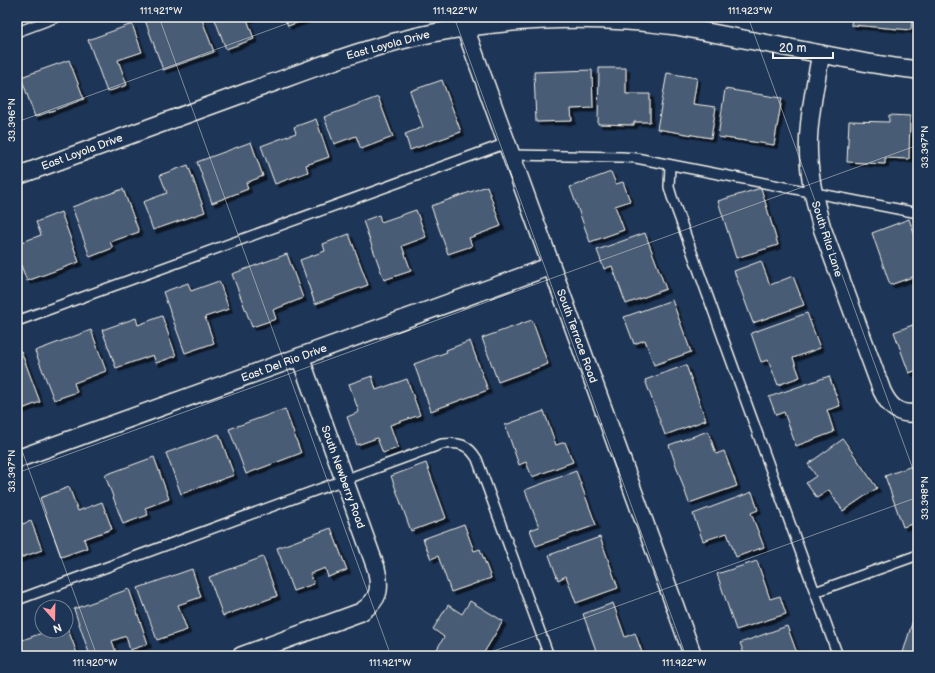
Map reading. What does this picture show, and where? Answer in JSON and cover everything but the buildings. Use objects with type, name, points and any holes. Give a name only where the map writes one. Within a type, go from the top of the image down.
[{"type":"street","name":"East Loyola Drive","points":[[17,176],[345,56],[432,33],[463,22],[498,23],[537,20],[620,20],[676,26],[821,54],[918,70]]},
{"type":"street","name":"South Terrace Road","points":[[463,22],[693,656]]},
{"type":"street","name":"South Rita Lane","points":[[821,54],[809,132],[809,153],[813,193],[822,228],[886,400],[898,411],[907,414],[918,413]]},
{"type":"street","name":"East Del Rio Drive","points":[[17,459],[551,266]]},
{"type":"street","name":"South Newberry Road","points":[[241,656],[361,612],[369,607],[376,599],[378,589],[376,568],[300,357]]},
{"type":"lane","points":[[17,32],[57,17]]},
{"type":"lane","points":[[17,321],[509,149],[622,157],[643,160],[918,212]]},
{"type":"lane","points":[[670,165],[669,187],[672,197],[838,656]]},
{"type":"lane","points":[[17,600],[442,444],[454,443],[464,445],[472,451],[476,459],[549,656]]},
{"type":"lane","points":[[815,592],[918,554]]}]
